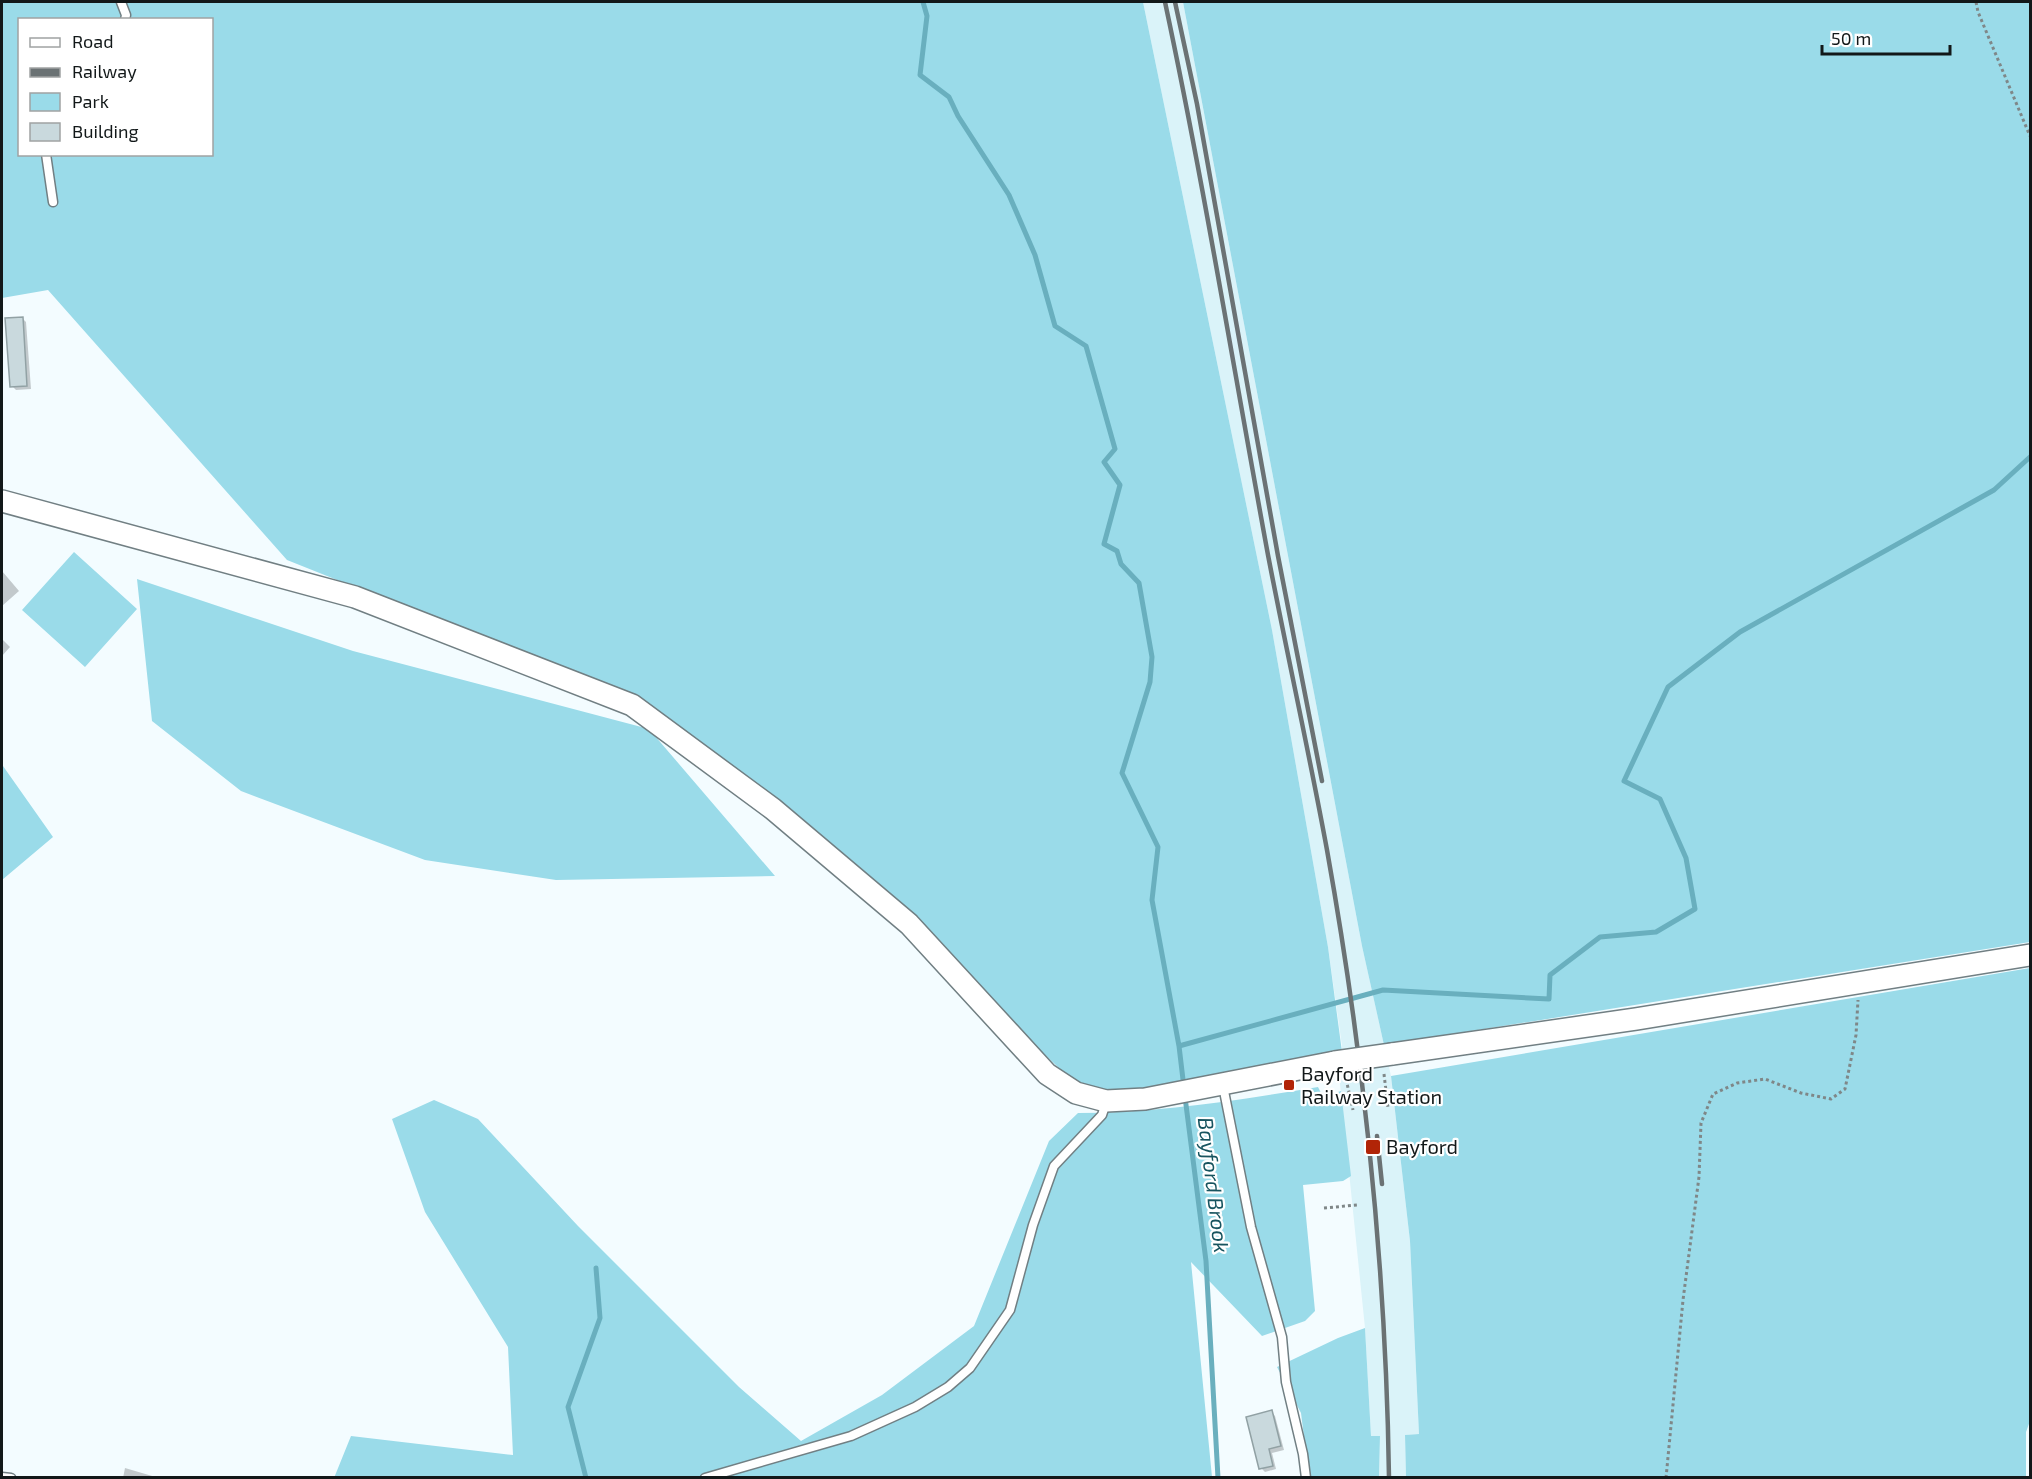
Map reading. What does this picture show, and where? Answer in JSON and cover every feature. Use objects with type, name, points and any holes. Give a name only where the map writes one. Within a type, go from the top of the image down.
[{"type":"street","points":[[2,501],[355,597],[632,705],[773,809],[909,924],[1047,1074],[1076,1093],[1106,1101],[1145,1099],[1388,1061],[2031,955]]},
{"type":"lane","points":[[121,2],[125,18]]},
{"type":"lane","points":[[46,156],[53,202]]},
{"type":"lane","points":[[1223,1085],[1251,1227],[1282,1337],[1286,1382],[1303,1454],[1306,1478]]},
{"type":"lane","points":[[705,1478],[851,1436],[915,1407],[948,1387],[970,1368],[1010,1310],[1033,1225],[1054,1166],[1102,1115],[1106,1101]]},
{"type":"lane","points":[[2,1477],[11,1478]]},
{"type":"path","points":[[1976,2],[1978,12],[2031,136]]},
{"type":"path","points":[[1666,1478],[1683,1300],[1699,1177],[1701,1123],[1713,1094],[1737,1083],[1765,1079],[1802,1093],[1832,1099],[1845,1089],[1856,1035],[1858,999],[1856,983]]},
{"type":"path","points":[[1388,1061],[1388,1108]]},
{"type":"path","points":[[1340,1068],[1353,1110]]},
{"type":"path","points":[[1324,1208],[1357,1205]]},
{"type":"shaded area","points":[[1143,2],[1183,2],[1362,946],[1391,1076],[1410,1241],[1419,1434],[1405,1435],[1406,1477],[1379,1477],[1380,1436],[1371,1436],[1365,1328],[1340,1084],[1342,1046],[1328,947],[1272,630]]},
{"type":"green space","points":[[2,2],[1143,2],[1272,630],[1328,947],[1342,1052],[1144,1091],[1107,1091],[1070,1080],[774,800],[633,698],[287,560],[48,290],[2,298]]},
{"type":"green space","points":[[1183,2],[2030,2],[2030,942],[1384,1045],[1362,946]]},
{"type":"green space","points":[[74,552],[137,609],[85,667],[22,610]]},
{"type":"green space","points":[[137,579],[353,651],[649,729],[775,876],[556,880],[425,860],[241,791],[152,721]]},
{"type":"green space","points":[[2,767],[53,837],[2,880]]},
{"type":"green space","points":[[2030,968],[2030,1421],[2026,1432],[2026,1477],[1406,1477],[1405,1435],[1419,1434],[1410,1241],[1391,1076]]},
{"type":"green space","points":[[1318,1087],[1323,1097],[1341,1091],[1351,1176],[1343,1181],[1303,1185],[1315,1311],[1305,1321],[1262,1336],[1191,1262],[1212,1477],[334,1478],[351,1436],[513,1455],[508,1347],[425,1212],[392,1119],[434,1100],[478,1119],[578,1226],[739,1387],[801,1441],[882,1395],[974,1326],[1049,1141],[1078,1113],[1169,1108]]},
{"type":"green space","points":[[1365,1328],[1371,1436],[1380,1436],[1379,1477],[1309,1477],[1301,1413],[1277,1367]]},
{"type":"building","points":[[23,317],[27,386],[10,387],[5,318]]},
{"type":"building","points":[[1272,1410],[1281,1446],[1269,1449],[1273,1466],[1259,1469],[1246,1417]]},
{"type":"waterway","points":[[923,2],[927,16],[920,75],[949,97],[958,116],[1009,195],[1035,255],[1055,326],[1086,346],[1115,449],[1104,462],[1120,485],[1104,544],[1117,551],[1121,564],[1139,583],[1152,657],[1150,682],[1122,773],[1158,847],[1152,900],[1179,1046],[1184,1088]]},
{"type":"waterway","points":[[1179,1046],[1383,990],[1549,999],[1550,975],[1600,937],[1656,932],[1695,909],[1686,858],[1660,799],[1624,781],[1668,687],[1740,632],[1994,490],[2030,457]]},
{"type":"waterway","name":"Bayford Brook","points":[[1185,1097],[1206,1261],[1218,1478]]},
{"type":"waterway","points":[[586,1478],[568,1407],[600,1318],[596,1268]]},
{"type":"railway","points":[[1165,2],[1193,140],[1268,555],[1327,850],[1352,1006],[1378,1241],[1389,1478]]},
{"type":"railway","points":[[1175,2],[1197,104],[1278,556],[1322,781]]},
{"type":"railway","points":[[1377,1136],[1382,1184]]},
{"type":"place","name":"Bayford Railway Station","points":[[1289,1085]]},
{"type":"place","name":"Bayford","points":[[1373,1147]]}]
